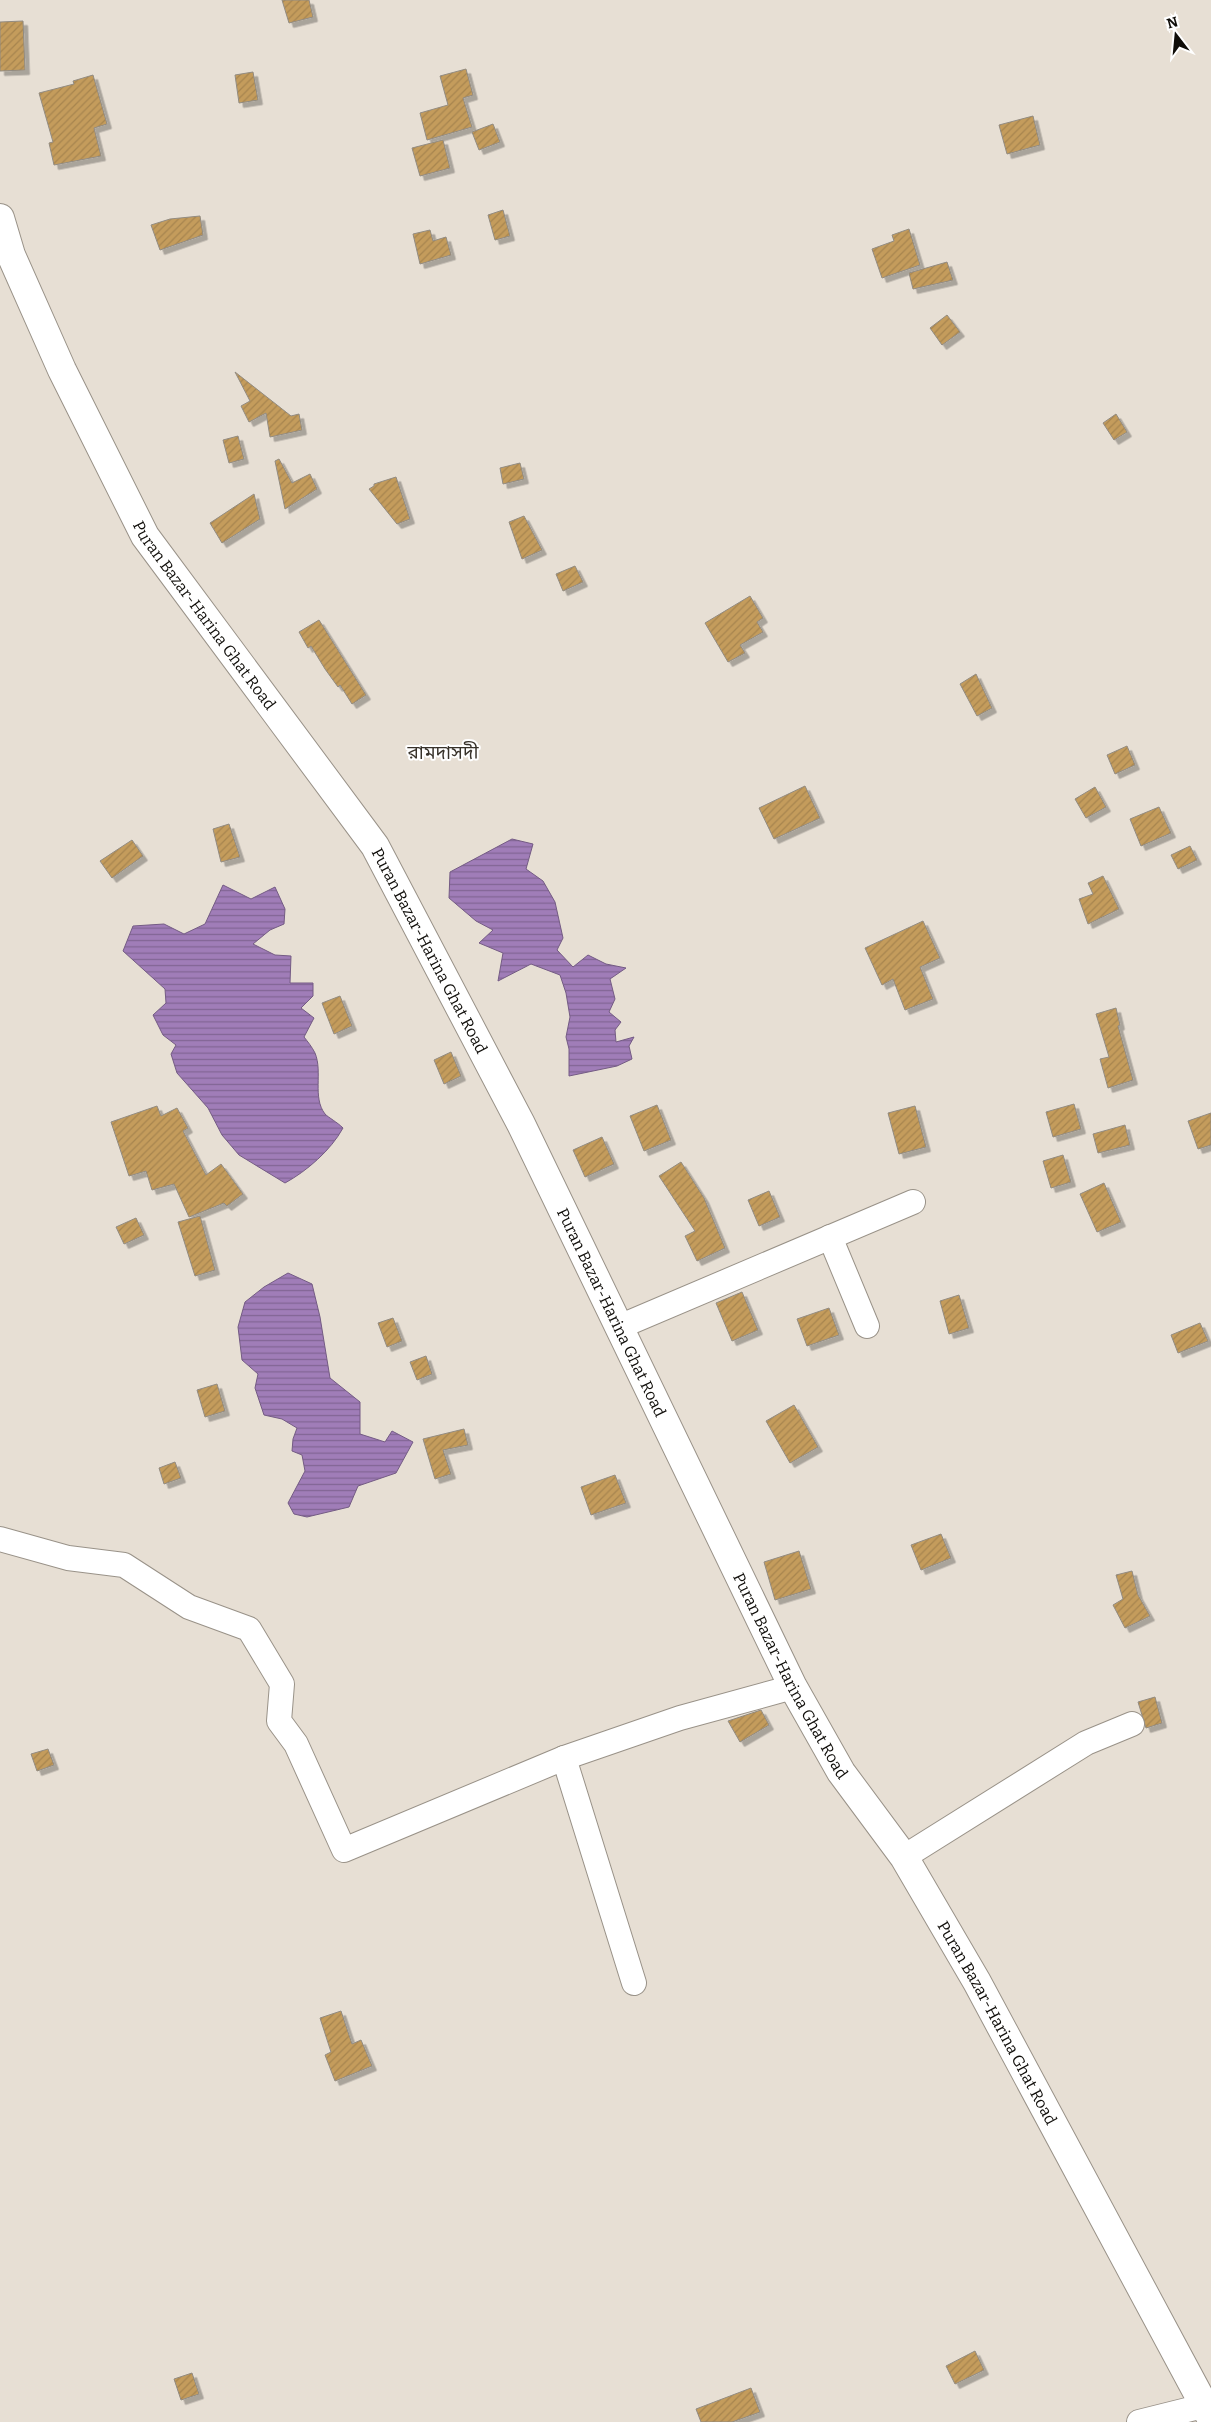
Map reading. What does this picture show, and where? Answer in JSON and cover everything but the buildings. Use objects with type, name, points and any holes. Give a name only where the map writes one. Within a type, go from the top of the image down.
[{"type":"main road","name":"Puran Bazar-Harina Ghat Road","points":[[0,218],[11,255],[62,370],[145,536],[375,846],[521,1124],[793,1687],[841,1772],[904,1857],[978,1982],[1209,2410]]},
{"type":"street","points":[[619,1327],[913,1202]]},
{"type":"street","points":[[830,1237],[867,1326]]},
{"type":"street","points":[[0,1539],[68,1558],[124,1565],[189,1607],[249,1629],[282,1684],[279,1721],[296,1744],[344,1850],[564,1758],[680,1718],[793,1687]]},
{"type":"street","points":[[904,1857],[1086,1743],[1132,1724]]},
{"type":"street","points":[[564,1758],[634,1983]]},
{"type":"street","points":[[1139,2422],[1209,2410]]},
{"type":"shaded area","points":[[512,839],[533,844],[526,869],[543,881],[555,902],[563,938],[557,950],[573,967],[588,955],[606,964],[626,968],[610,979],[615,999],[609,1012],[621,1022],[615,1030],[616,1042],[634,1037],[629,1046],[632,1059],[617,1066],[569,1076],[569,1049],[566,1037],[570,1017],[566,993],[560,975],[531,964],[498,981],[503,953],[479,943],[493,930],[476,921],[449,898],[450,872]]},
{"type":"shaded area","points":[[223,885],[251,899],[275,887],[285,909],[284,924],[270,930],[253,944],[275,955],[291,956],[290,983],[313,983],[313,996],[301,1008],[314,1018],[304,1037],[314,1051],[317,1060],[318,1092],[321,1107],[325,1114],[343,1128],[318,1159],[285,1183],[239,1155],[222,1135],[208,1108],[177,1073],[171,1054],[176,1045],[163,1035],[153,1015],[166,1003],[165,989],[123,951],[133,926],[164,924],[184,934],[205,924]]},
{"type":"shaded area","points":[[288,1273],[312,1284],[320,1317],[330,1378],[360,1402],[360,1434],[385,1442],[392,1431],[413,1442],[396,1473],[358,1486],[349,1507],[307,1517],[294,1514],[288,1503],[305,1471],[302,1455],[292,1451],[293,1439],[297,1428],[282,1419],[264,1415],[255,1388],[258,1374],[242,1360],[238,1327],[245,1302],[264,1287]]},
{"type":"district","name":"রামদাসদী","points":[[443,752]]}]
